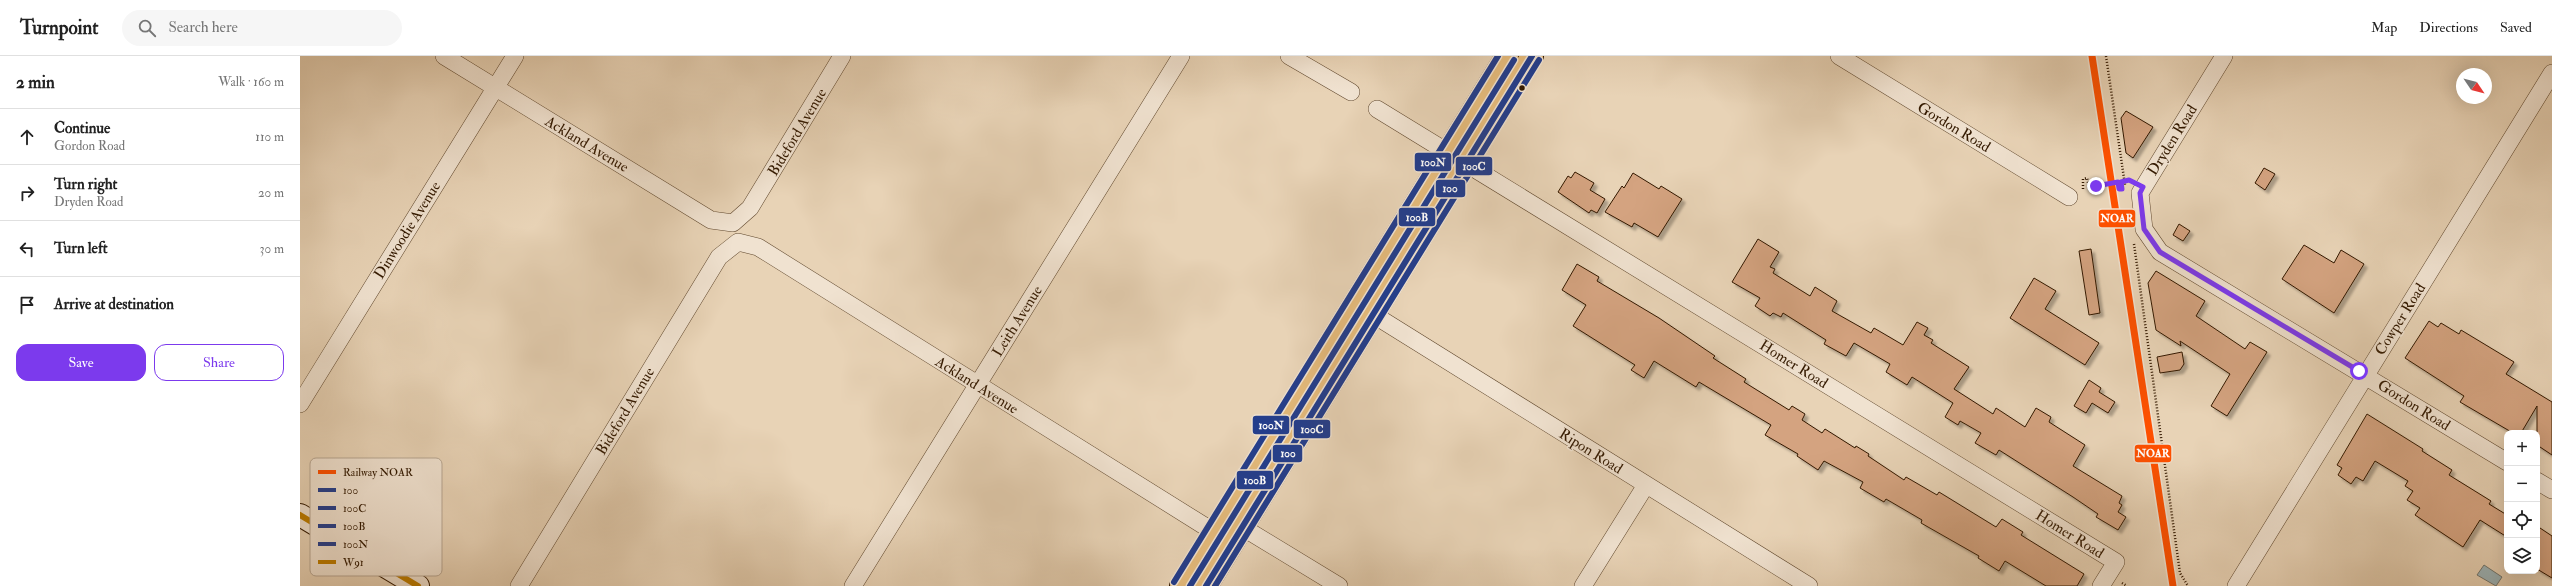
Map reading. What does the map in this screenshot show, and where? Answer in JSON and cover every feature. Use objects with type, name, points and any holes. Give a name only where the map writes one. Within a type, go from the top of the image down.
[{"type":"highway","points":[[1182,586],[1507,56]]},
{"type":"highway","points":[[1206,586],[1532,56]]},
{"type":"highway","points":[[1355,304],[1374,315]]},
{"type":"highway","points":[[1234,500],[1242,527]]},
{"type":"highway","points":[[1214,532],[1242,527]]},
{"type":"highway","points":[[1214,532],[1225,556]]},
{"type":"street","name":"Ackland Avenue","points":[[444,56],[711,220],[732,223]]},
{"type":"street","name":"Dinwoodie Avenue","points":[[300,404],[514,56]]},
{"type":"street","name":"Bideford Avenue","points":[[732,223],[750,208],[842,56]]},
{"type":"street","name":"Leith Avenue","points":[[854,586],[1181,56]]},
{"type":"street","points":[[1289,56],[1351,92]]},
{"type":"street","name":"Gordon Road","points":[[1839,56],[2070,197]]},
{"type":"street","name":"Dryden Road","points":[[2138,233],[2140,193],[2224,56]]},
{"type":"street","name":"Cowper Road","points":[[2236,586],[2552,73]]},
{"type":"street","name":"Homer Road","points":[[1377,109],[2116,562],[2101,586]]},
{"type":"street","name":"Gordon Road","points":[[2138,233],[2160,252],[2504,460]]},
{"type":"street","name":"Ackland Avenue","points":[[738,242],[758,247],[1214,532]]},
{"type":"street","name":"Bideford Avenue","points":[[519,586],[719,257],[738,242]]},
{"type":"street","name":"Ripon Road","points":[[1374,315],[1809,586]]},
{"type":"street","points":[[2540,483],[2552,490]]},
{"type":"street","points":[[1583,586],[1646,485]]},
{"type":"street","points":[[300,515],[310,521]]},
{"type":"street","points":[[1242,527],[1339,586]]},
{"type":"street","points":[[401,576],[418,586]]},
{"type":"path","points":[[2106,56],[2126,188]]},
{"type":"path","points":[[2070,197],[2085,188],[2084,179],[2087,178],[2089,187],[2118,182],[2119,189],[2122,189],[2121,182],[2129,180],[2143,187]]},
{"type":"path","points":[[2138,233],[2180,573],[2188,586]]},
{"type":"water","points":[[2484,565],[2502,577],[2496,586],[2477,575]]},
{"type":"building","points":[[2126,111],[2153,127],[2133,158],[2126,153],[2121,118]]},
{"type":"building","points":[[2264,168],[2275,174],[2265,190],[2255,183]]},
{"type":"building","points":[[1575,172],[1594,183],[1590,190],[1605,199],[1597,213],[1591,210],[1589,213],[1558,192],[1568,176],[1571,178]]},
{"type":"building","points":[[1633,173],[1659,189],[1661,186],[1682,199],[1658,237],[1634,223],[1632,227],[1605,212],[1622,186],[1624,188]]},
{"type":"building","points":[[2179,224],[2190,231],[2183,241],[2173,235]]},
{"type":"building","points":[[1758,239],[1779,252],[1770,267],[1775,269],[1773,273],[1810,296],[1815,287],[1837,301],[1832,311],[1871,333],[1874,328],[1903,345],[1917,322],[1928,328],[1924,335],[1933,340],[1931,343],[1969,367],[1954,389],[1993,414],[1996,408],[2025,427],[2036,408],[2051,417],[2049,422],[2085,445],[2073,466],[2122,496],[2119,503],[2122,505],[2118,512],[2126,517],[2118,530],[2096,517],[2098,514],[2073,497],[1999,450],[1996,455],[1975,443],[1981,433],[1960,421],[1958,425],[1945,417],[1953,403],[1912,377],[1907,385],[1886,372],[1890,364],[1854,343],[1846,356],[1824,344],[1826,340],[1783,313],[1781,317],[1773,313],[1770,316],[1755,306],[1760,298],[1732,282]]},
{"type":"building","points":[[2304,245],[2334,263],[2341,250],[2364,264],[2334,313],[2282,279]]},
{"type":"building","points":[[2091,249],[2100,313],[2089,315],[2079,251]]},
{"type":"building","points":[[1577,264],[1599,277],[1597,281],[1659,318],[1715,356],[1713,358],[1746,379],[1744,382],[1789,410],[1792,406],[1805,414],[1802,420],[1822,433],[1825,429],[1855,448],[1856,446],[1869,454],[1868,456],[1904,480],[1906,477],[1937,495],[1939,492],[1996,527],[2002,519],[2023,532],[2021,535],[2084,574],[2077,586],[2046,586],[2005,561],[1999,571],[1978,558],[1979,556],[1921,523],[1922,520],[1886,499],[1884,502],[1860,488],[1863,482],[1824,461],[1818,470],[1797,456],[1798,454],[1765,435],[1771,425],[1699,382],[1696,387],[1654,361],[1644,378],[1631,370],[1635,365],[1573,326],[1586,305],[1562,290]]},
{"type":"building","points":[[2156,271],[2205,301],[2196,316],[2245,349],[2250,342],[2267,352],[2227,416],[2211,406],[2230,374],[2180,341],[2181,346],[2156,330],[2148,283]]},
{"type":"building","points":[[2034,278],[2056,291],[2045,309],[2099,343],[2085,365],[2010,318]]},
{"type":"building","points":[[2429,321],[2438,327],[2441,323],[2459,334],[2461,330],[2514,362],[2506,374],[2552,402],[2552,455],[2540,447],[2540,430],[2537,430],[2537,406],[2523,430],[2508,430],[2460,402],[2464,396],[2405,358]]},
{"type":"building","points":[[2182,352],[2184,364],[2180,370],[2160,373],[2157,357]]},
{"type":"building","points":[[2089,380],[2101,388],[2099,392],[2115,402],[2108,413],[2092,403],[2086,413],[2074,406]]},
{"type":"building","points":[[2367,414],[2423,449],[2422,451],[2452,470],[2449,475],[2491,501],[2489,504],[2504,513],[2504,535],[2480,520],[2463,547],[2415,515],[2420,508],[2407,500],[2413,491],[2405,486],[2408,481],[2375,461],[2363,481],[2356,477],[2351,484],[2338,475],[2342,468],[2337,465]]},
{"type":"building","points":[[2540,528],[2552,536],[2552,578],[2540,571]]},
{"type":"rail line","name":"NOAR","points":[[2092,56],[2173,586]]},
{"type":"transit line","name":"100N","points":[[1174,582],[1498,56]]},
{"type":"transit line","name":"100","points":[[1206,586],[1532,56]]},
{"type":"transit line","name":"100B","points":[[1190,586],[1514,60]]},
{"type":"transit line","name":"100C","points":[[1215,586],[1539,60]]},
{"type":"transit line","name":"W91","points":[[300,515],[310,521]]},
{"type":"transit line","name":"W91","points":[[401,576],[418,586]]},
{"type":"route","points":[[2096,186],[2118,182],[2119,189],[2122,189],[2121,182],[2129,180],[2143,187],[2140,193],[2144,229],[2160,252],[2359,371]]}]
